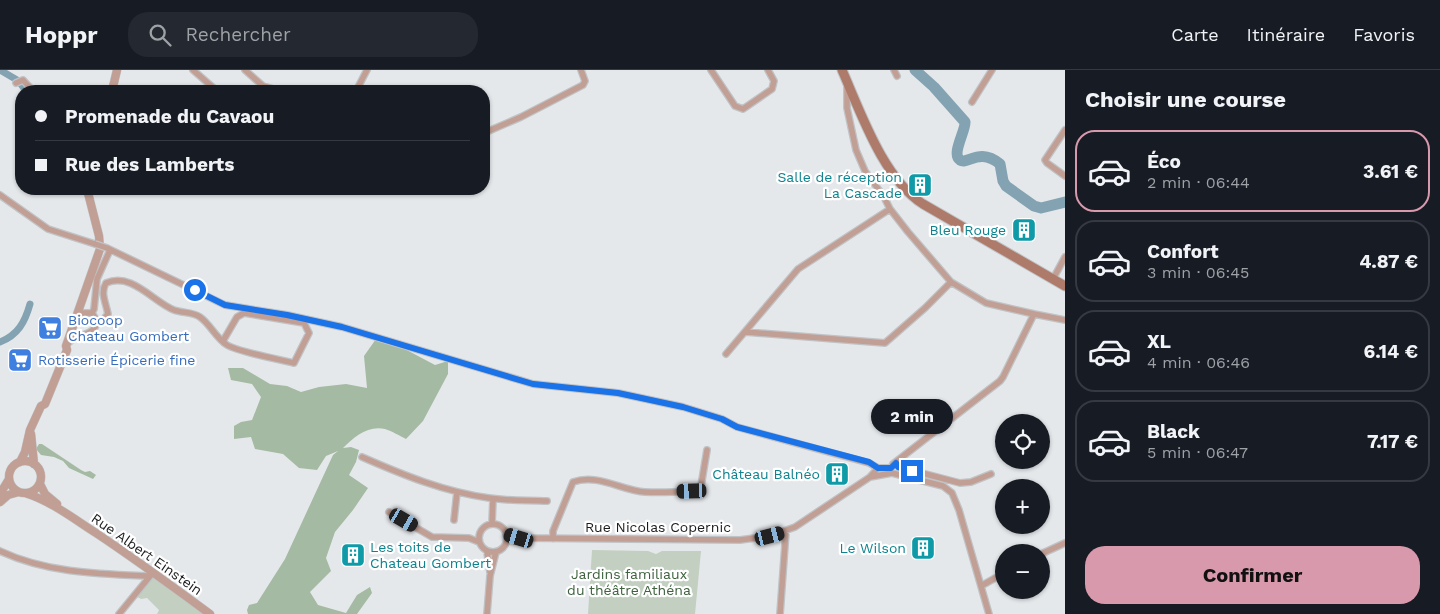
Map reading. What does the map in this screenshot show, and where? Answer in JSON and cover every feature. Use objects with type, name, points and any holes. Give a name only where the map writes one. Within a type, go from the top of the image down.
[{"type":"main road","points":[[842,70],[884,161],[903,188],[923,204],[1065,286]]},
{"type":"street","points":[[113,85],[117,70]]},
{"type":"street","points":[[193,70],[210,85]]},
{"type":"street","points":[[244,70],[262,85]]},
{"type":"street","points":[[359,85],[367,70]]},
{"type":"street","points":[[490,130],[521,117],[583,85],[585,81],[581,70]]},
{"type":"street","points":[[711,70],[735,106],[743,110],[772,89],[774,81],[768,70]]},
{"type":"street","points":[[972,102],[992,70]]},
{"type":"street","points":[[18,82],[23,80],[28,85]]},
{"type":"street","points":[[847,82],[847,108],[856,150],[865,171],[884,197],[890,209],[951,282],[986,303],[1065,320]]},
{"type":"street","points":[[1065,130],[1045,160],[1047,164],[1065,176]]},
{"type":"street","points":[[0,195],[48,229],[103,248],[225,305],[287,315],[342,327],[533,384],[618,393],[683,407],[722,419],[737,427],[869,462],[878,468],[891,470],[943,486],[955,498],[989,614]]},
{"type":"street","points":[[89,195],[103,248],[92,314]]},
{"type":"street","points":[[726,354],[798,269],[890,209]]},
{"type":"street","points":[[20,462],[25,452],[30,430],[41,406],[45,404],[67,350],[66,345],[103,248]]},
{"type":"street","points":[[1053,279],[1065,257]]},
{"type":"street","points":[[97,321],[102,322],[108,314],[103,288],[106,283],[118,279],[130,282],[172,309],[200,317],[222,341],[239,349],[294,363],[309,333],[304,323],[244,313],[237,317],[222,341]]},
{"type":"street","points":[[746,332],[884,344],[951,282]]},
{"type":"street","points":[[66,345],[78,337],[89,334],[96,327],[97,321],[92,314],[83,312],[77,316]]},
{"type":"street","points":[[870,478],[889,475],[896,463],[977,400],[1003,377],[1034,314]]},
{"type":"street","points":[[0,502],[8,495],[31,492],[40,484],[40,473],[34,464],[30,430]]},
{"type":"street","points":[[553,539],[553,531],[574,482],[581,480],[604,481],[645,492],[692,491],[700,486],[707,450]]},
{"type":"street","points":[[362,457],[420,481],[457,492],[493,499],[547,501]]},
{"type":"street","points":[[0,494],[9,479],[12,467],[25,461],[34,464]]},
{"type":"street","points":[[896,463],[898,467],[960,483],[971,482],[991,474]]},
{"type":"street","points":[[870,478],[878,468]]},
{"type":"street","name":"Rue Nicolas Copernic","points":[[506,534],[519,538],[553,539],[740,540],[786,531],[813,517],[870,478]]},
{"type":"street","points":[[9,479],[14,490],[22,493]]},
{"type":"street","name":"Rue Albert Einstein","points":[[40,484],[45,494],[69,515],[210,614]]},
{"type":"street","points":[[454,520],[457,492]]},
{"type":"street","name":"Rue Albert Einstein","points":[[22,493],[36,496],[69,515]]},
{"type":"street","points":[[492,524],[493,499]]},
{"type":"street","points":[[389,512],[432,536],[469,538],[479,542]]},
{"type":"street","points":[[492,524],[501,527],[506,534],[506,544],[496,552],[487,552],[479,542],[480,534],[484,528],[492,524]]},
{"type":"street","points":[[780,614],[786,531]]},
{"type":"street","points":[[469,538],[480,534]]},
{"type":"street","name":"Rue Nicolas Copernic","points":[[506,544],[519,538]]},
{"type":"street","points":[[1050,550],[1065,543]]},
{"type":"street","points":[[0,551],[43,567],[104,574],[151,574]]},
{"type":"street","points":[[487,552],[490,576],[488,614]]},
{"type":"street","points":[[490,576],[496,552]]},
{"type":"street","points":[[119,614],[151,574]]},
{"type":"street","points":[[981,586],[995,578]]},
{"type":"green space","points":[[376,339],[401,347],[435,365],[448,361],[448,374],[423,421],[406,439],[393,432],[379,428],[367,430],[343,448],[351,447],[359,450],[356,462],[349,475],[368,488],[335,532],[326,558],[331,571],[310,592],[318,605],[346,613],[357,595],[370,587],[372,593],[357,614],[248,614],[249,605],[257,603],[285,559],[333,455],[338,451],[326,456],[317,470],[299,468],[283,454],[255,449],[251,437],[234,439],[234,426],[241,422],[252,420],[261,397],[252,384],[231,380],[228,368],[243,368],[270,384],[287,386],[301,392],[319,387],[346,384],[367,388],[364,356]]},
{"type":"green space","points":[[39,444],[42,444],[81,470],[85,472],[90,471],[96,475],[93,479],[69,468],[63,461],[41,455],[36,449]]},
{"type":"green space","name":"Jardins familiaux du théâtre Athéna","points":[[592,550],[648,551],[656,554],[662,551],[701,551],[695,614],[588,614]]},
{"type":"green space","points":[[153,572],[210,614],[157,614],[159,610],[147,598],[141,599],[134,595]]},
{"type":"waterway","points":[[0,70],[17,80]]},
{"type":"waterway","points":[[915,70],[934,87],[965,122],[957,153],[960,160],[980,157],[993,159],[1000,164],[1003,181],[1006,186],[1034,206],[1041,208],[1065,202]]},
{"type":"waterway","points":[[0,342],[12,336],[20,327],[26,317],[30,304]]},
{"type":"place","name":"Salle de réception La Cascade","points":[[920,185]]},
{"type":"place","name":"Bleu Rouge","points":[[1024,230]]},
{"type":"place","name":"Biocoop Chateau Gombert","points":[[50,328]]},
{"type":"place","name":"Rotisserie Épicerie fine","points":[[20,360]]},
{"type":"place","name":"Château Balnéo","points":[[837,474]]},
{"type":"place","name":"Le Wilson","points":[[923,548]]},
{"type":"place","name":"Les toits de Chateau Gombert","points":[[353,555]]},
{"type":"route","points":[[195,290],[225,305],[261,310],[342,327],[533,384],[618,393],[683,407],[722,419],[737,427],[869,462],[878,468],[891,468],[896,463],[898,467],[912,471]]}]
